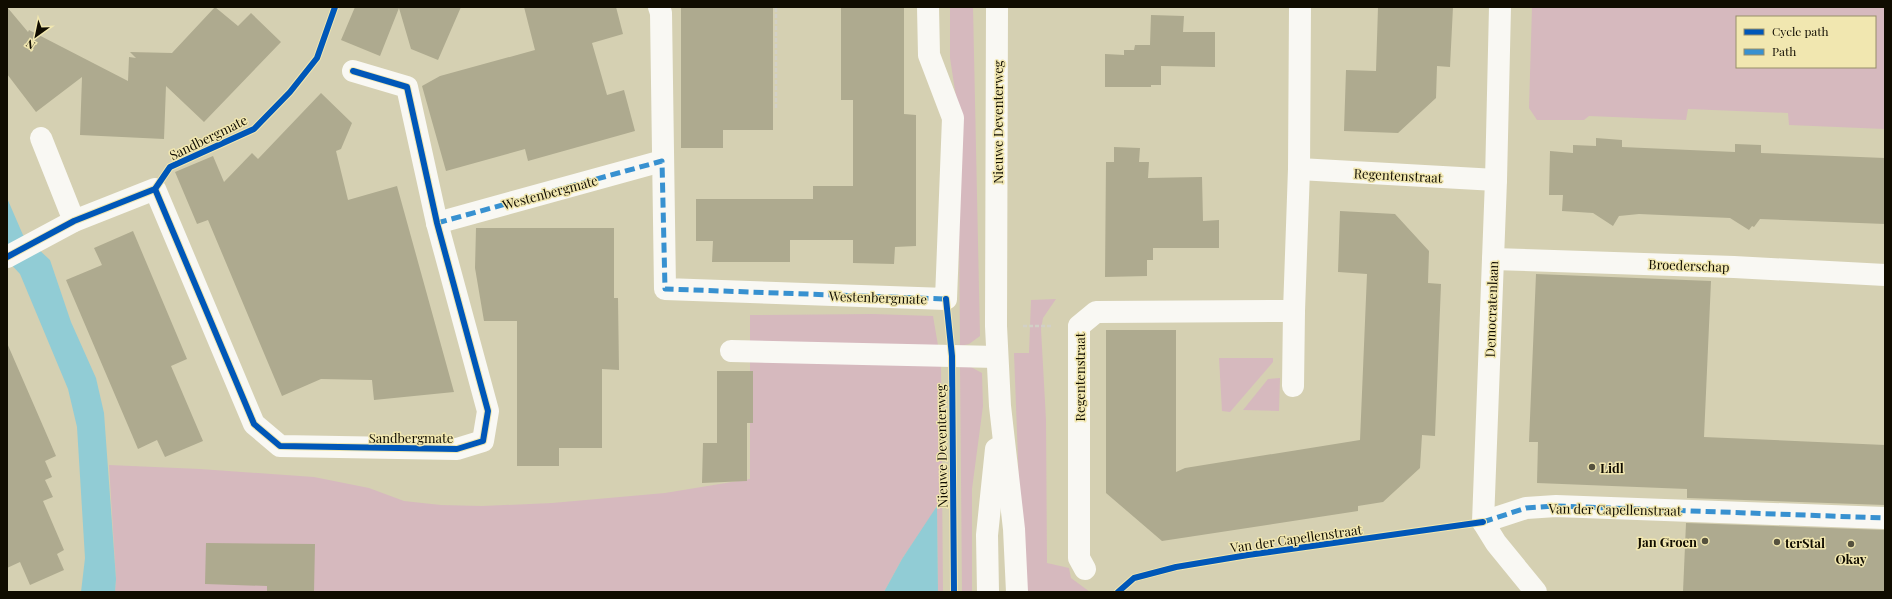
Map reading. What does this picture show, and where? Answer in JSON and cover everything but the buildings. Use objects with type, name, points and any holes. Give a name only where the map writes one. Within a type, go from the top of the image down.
[{"type":"street","name":"Westenbergmate","points":[[659,7],[661,13],[665,289],[946,299],[953,118],[929,55],[928,7]]},
{"type":"street","name":"Nieuwe Deventerweg","points":[[997,7],[997,357],[1000,406],[1014,529],[1017,592]]},
{"type":"street","points":[[1293,386],[1299,169],[1300,7]]},
{"type":"street","name":"Democratenlaan","points":[[1483,522],[1496,180],[1500,7]]},
{"type":"street","name":"Sandbergmate","points":[[7,257],[74,221],[155,189],[254,424],[280,446],[457,449],[483,441],[488,411],[437,223],[407,87],[353,72]]},
{"type":"street","points":[[41,138],[74,221]]},
{"type":"street","name":"Westenbergmate","points":[[437,223],[662,161]]},
{"type":"street","name":"Regentenstraat","points":[[1299,169],[1496,180]]},
{"type":"street","name":"Broederschap","points":[[1493,259],[1734,266],[1885,275]]},
{"type":"street","name":"Regentenstraat","points":[[1085,570],[1080,558],[1079,326],[1096,312],[1294,311]]},
{"type":"street","points":[[731,351],[997,357]]},
{"type":"street","name":"Nieuwe Deventerweg","points":[[988,592],[987,535],[1000,406]]},
{"type":"street","name":"Van der Capellenstraat","points":[[1483,522],[1526,508],[1556,506],[1885,518]]},
{"type":"street","points":[[1483,522],[1496,543],[1536,592]]},
{"type":"path","points":[[776,7],[776,108]]},
{"type":"path","points":[[996,326],[1079,326]]},
{"type":"shaded area","points":[[950,7],[973,7],[980,336],[969,344],[960,346],[958,110],[950,58]]},
{"type":"shaded area","points":[[1532,7],[1885,7],[1885,129],[1789,125],[1788,113],[1688,109],[1686,120],[1589,116],[1584,120],[1537,120],[1529,108]]},
{"type":"shaded area","points":[[1056,299],[1043,318],[1041,329],[1046,420],[1047,563],[1069,568],[1071,578],[1090,592],[1023,592],[1014,353],[1029,353],[1031,300]]},
{"type":"shaded area","points":[[873,314],[933,316],[941,363],[943,592],[938,592],[937,507],[902,559],[884,592],[115,592],[116,579],[109,465],[200,469],[314,477],[369,488],[404,501],[441,505],[482,506],[552,503],[665,493],[750,479],[750,315]]},
{"type":"shaded area","points":[[1219,358],[1273,358],[1273,362],[1230,412],[1222,411]]},
{"type":"shaded area","points":[[960,365],[969,366],[982,373],[983,406],[972,489],[972,592],[962,592]]},
{"type":"shaded area","points":[[1280,378],[1279,411],[1243,410],[1268,379]]},
{"type":"water","points":[[7,198],[23,235],[50,260],[71,322],[96,378],[104,413],[116,579],[115,592],[81,592],[85,558],[77,427],[68,389],[20,274],[7,260]]},
{"type":"water","points":[[937,506],[938,592],[884,592],[902,559]]},
{"type":"marked path","points":[[437,223],[662,161],[665,289],[946,299]]},
{"type":"marked path","points":[[1483,522],[1526,508],[1556,506],[1885,518]]},
{"type":"cycle path","points":[[7,257],[74,221],[155,189],[170,167],[254,129],[290,92],[317,58],[335,7]]},
{"type":"cycle path","points":[[155,189],[254,424],[280,446],[457,449],[483,441],[488,411],[437,223],[407,87],[353,71]]},
{"type":"cycle path","points":[[946,299],[952,356],[954,592]]},
{"type":"cycle path","points":[[1118,592],[1134,578],[1176,567],[1248,555],[1483,522]]},
{"type":"place","name":"Lidl","points":[[1592,467]]},
{"type":"place","name":"Jan Groen","points":[[1705,541]]},
{"type":"place","name":"terStal","points":[[1777,542]]},
{"type":"place","name":"Okay","points":[[1851,544]]}]
